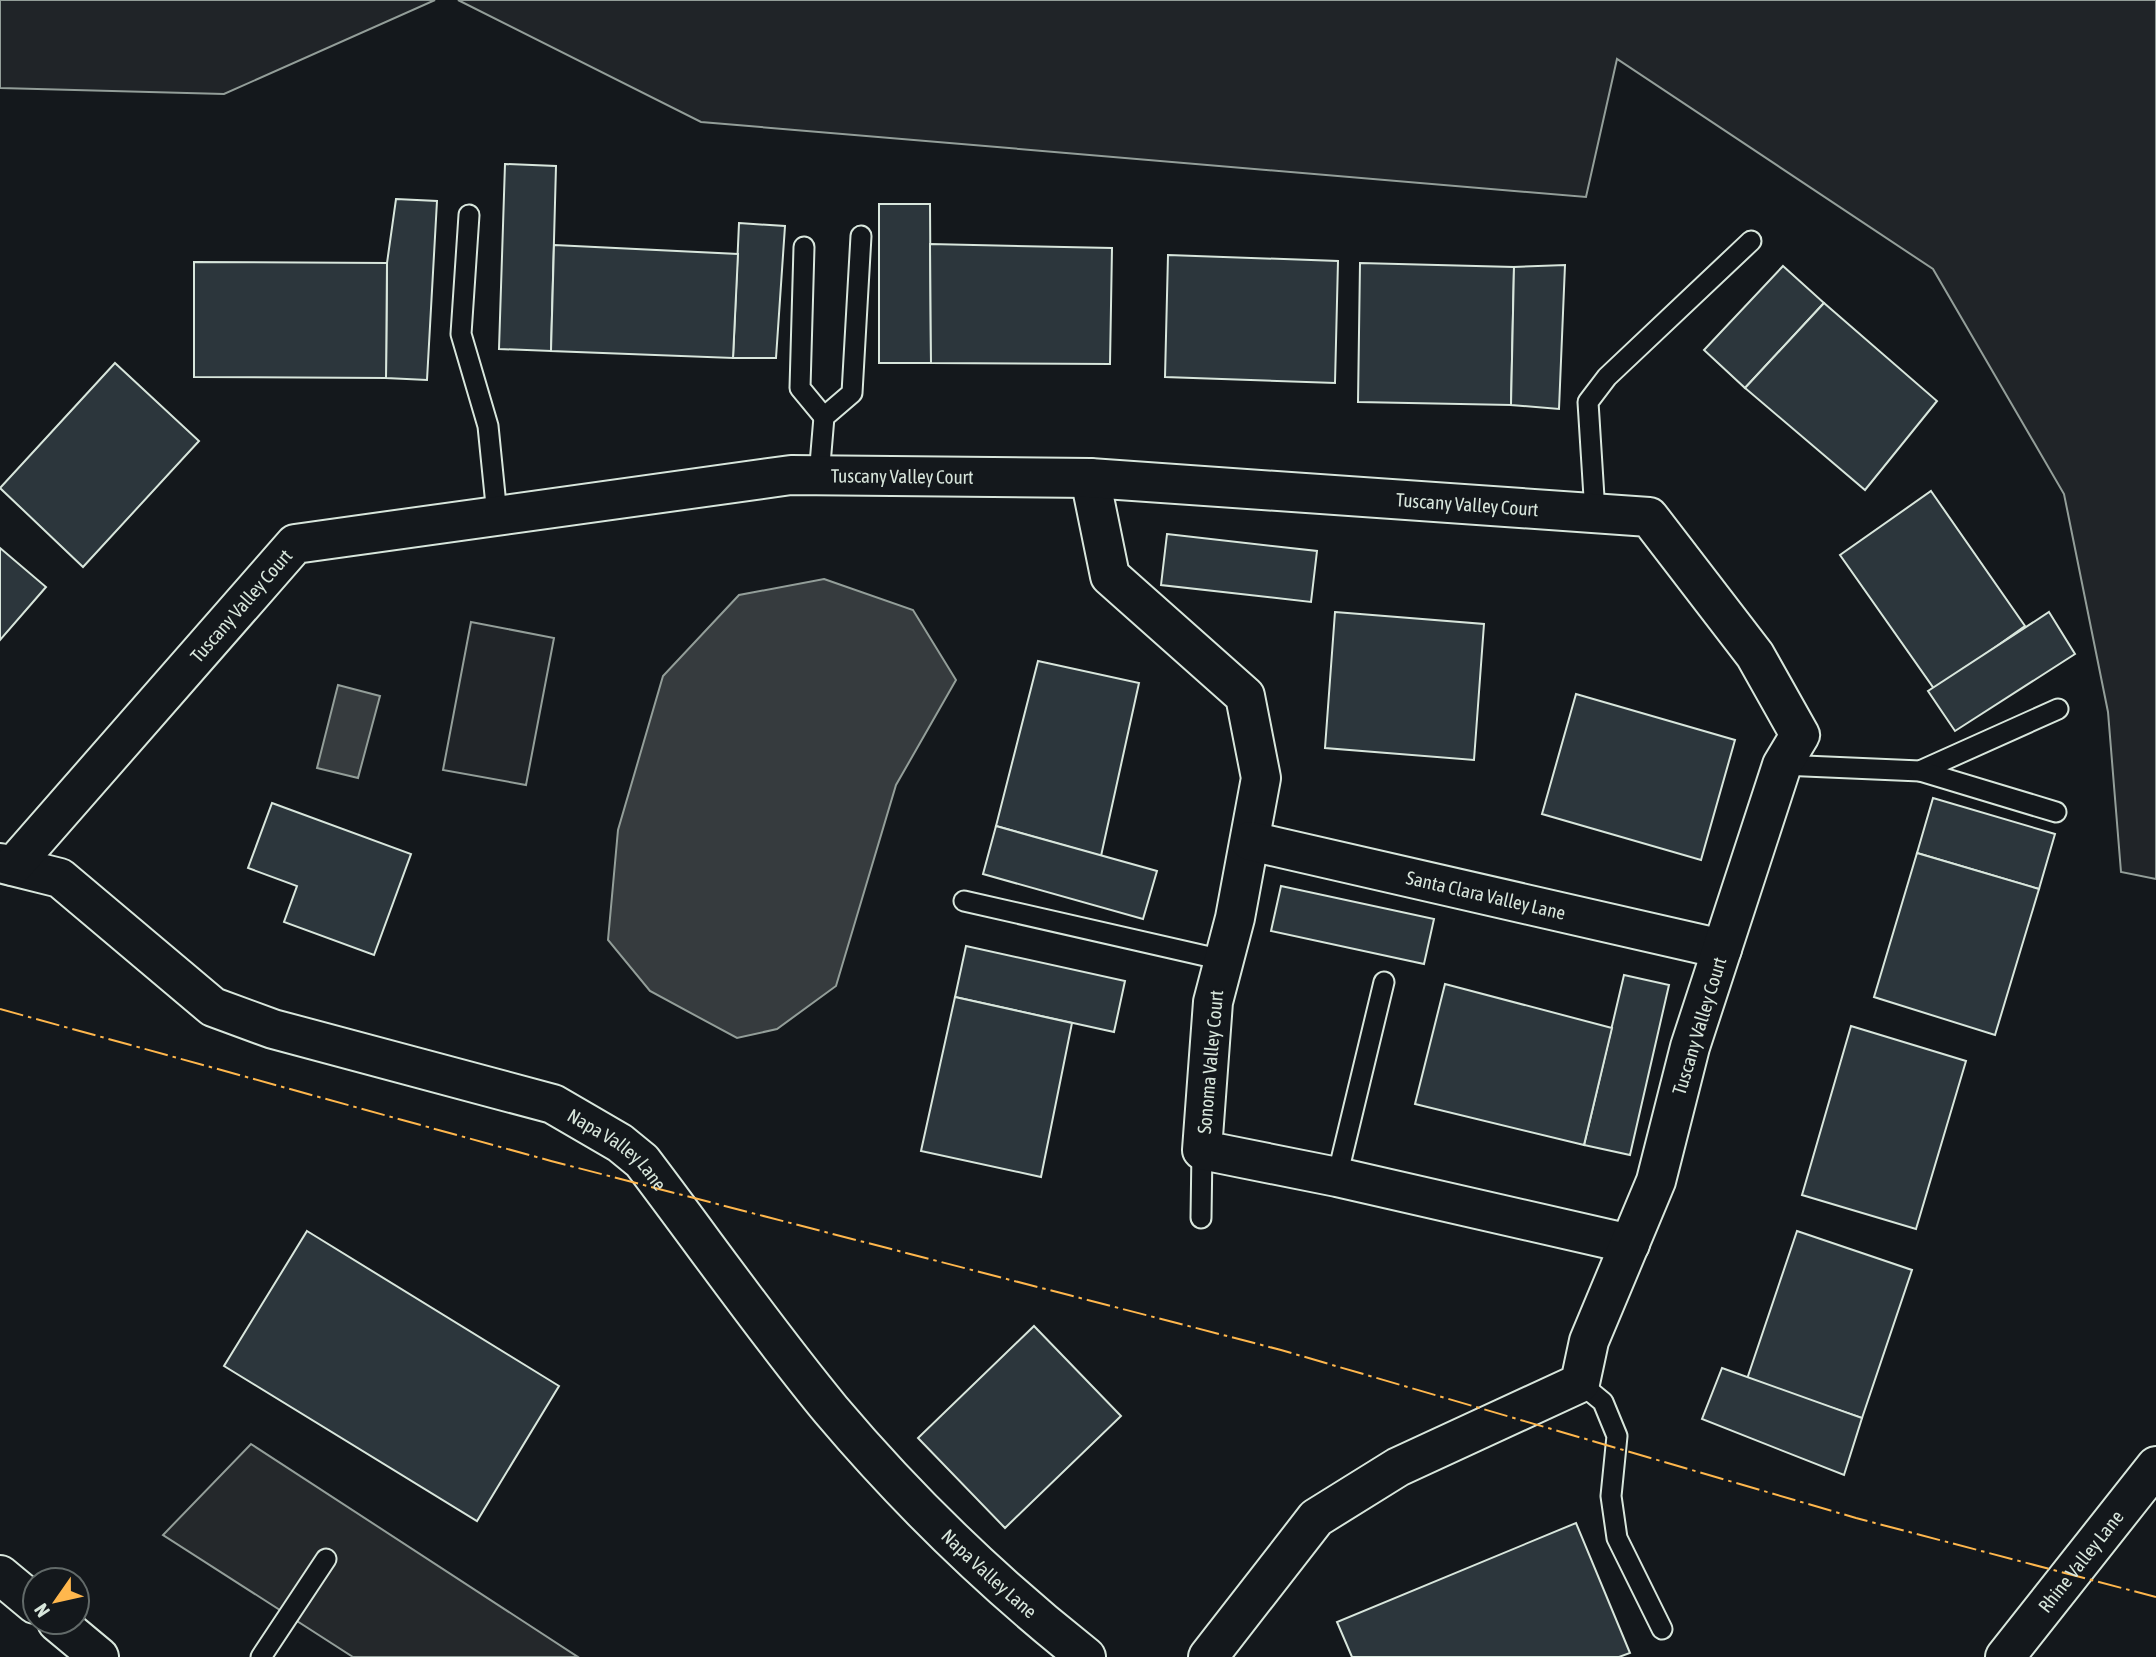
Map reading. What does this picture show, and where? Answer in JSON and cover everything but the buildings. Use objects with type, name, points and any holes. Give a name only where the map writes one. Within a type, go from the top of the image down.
[{"type":"street","name":"Tuscany Valley Court","points":[[6,864],[295,544],[791,475],[1090,478],[1649,517],[1755,655],[1800,736],[1782,765],[1690,1047],[1656,1181],[1589,1341],[1580,1383]]},
{"type":"street","name":"Sonoma Valley Court","points":[[1090,478],[1110,576],[1245,696],[1261,778],[1235,918],[1213,1002],[1202,1150],[1336,1177],[1630,1244]]},
{"type":"street","name":"Santa Clara Valley Lane","points":[[1250,841],[1722,949]]},
{"type":"street","name":"Napa Valley Lane","points":[[6,864],[60,877],[213,1007],[273,1029],[553,1104],[620,1143],[642,1161],[831,1410],[935,1522],[1040,1620],[1086,1657]]},
{"type":"street","points":[[1208,1657],[1316,1518],[1398,1467],[1580,1383]]},
{"type":"street","name":"Rhine Valley Lane","points":[[2005,1657],[2156,1466]]},
{"type":"street","points":[[0,1575],[21,1592]]},
{"type":"street","points":[[74,1636],[99,1657]]},
{"type":"lane","points":[[469,215],[461,334],[488,426],[497,515]]},
{"type":"lane","points":[[824,417],[852,393],[860,236]]},
{"type":"lane","points":[[1595,513],[1588,402],[1607,377],[1751,241]]},
{"type":"lane","points":[[804,247],[800,388],[824,417],[819,476]]},
{"type":"lane","points":[[1920,771],[2058,709]]},
{"type":"lane","points":[[1782,765],[1920,771],[2056,812]]},
{"type":"lane","points":[[964,901],[1223,960]]},
{"type":"lane","points":[[1336,1177],[1384,982]]},
{"type":"lane","points":[[1201,1217],[1202,1150]]},
{"type":"lane","points":[[1580,1383],[1604,1402],[1617,1436],[1611,1496],[1617,1538],[1662,1629]]},
{"type":"lane","points":[[261,1657],[326,1559]]},
{"type":"shaded area","points":[[0,0],[435,0],[224,94],[0,88]]},
{"type":"shaded area","points":[[458,0],[2156,0],[2156,879],[2121,872],[2108,712],[2064,494],[1933,269],[1617,59],[1586,197],[701,122]]},
{"type":"shaded area","points":[[824,579],[913,610],[956,680],[896,785],[836,986],[777,1029],[737,1038],[650,991],[608,940],[618,830],[663,676],[739,595]]},
{"type":"shaded area","points":[[471,622],[554,638],[526,785],[443,770]]},
{"type":"shaded area","points":[[338,685],[380,696],[358,778],[317,768]]},
{"type":"shaded area","points":[[251,1444],[578,1657],[353,1657],[163,1535]]},
{"type":"power","points":[[0,1009],[551,1161],[1281,1350],[1856,1518],[2156,1597]]}]
